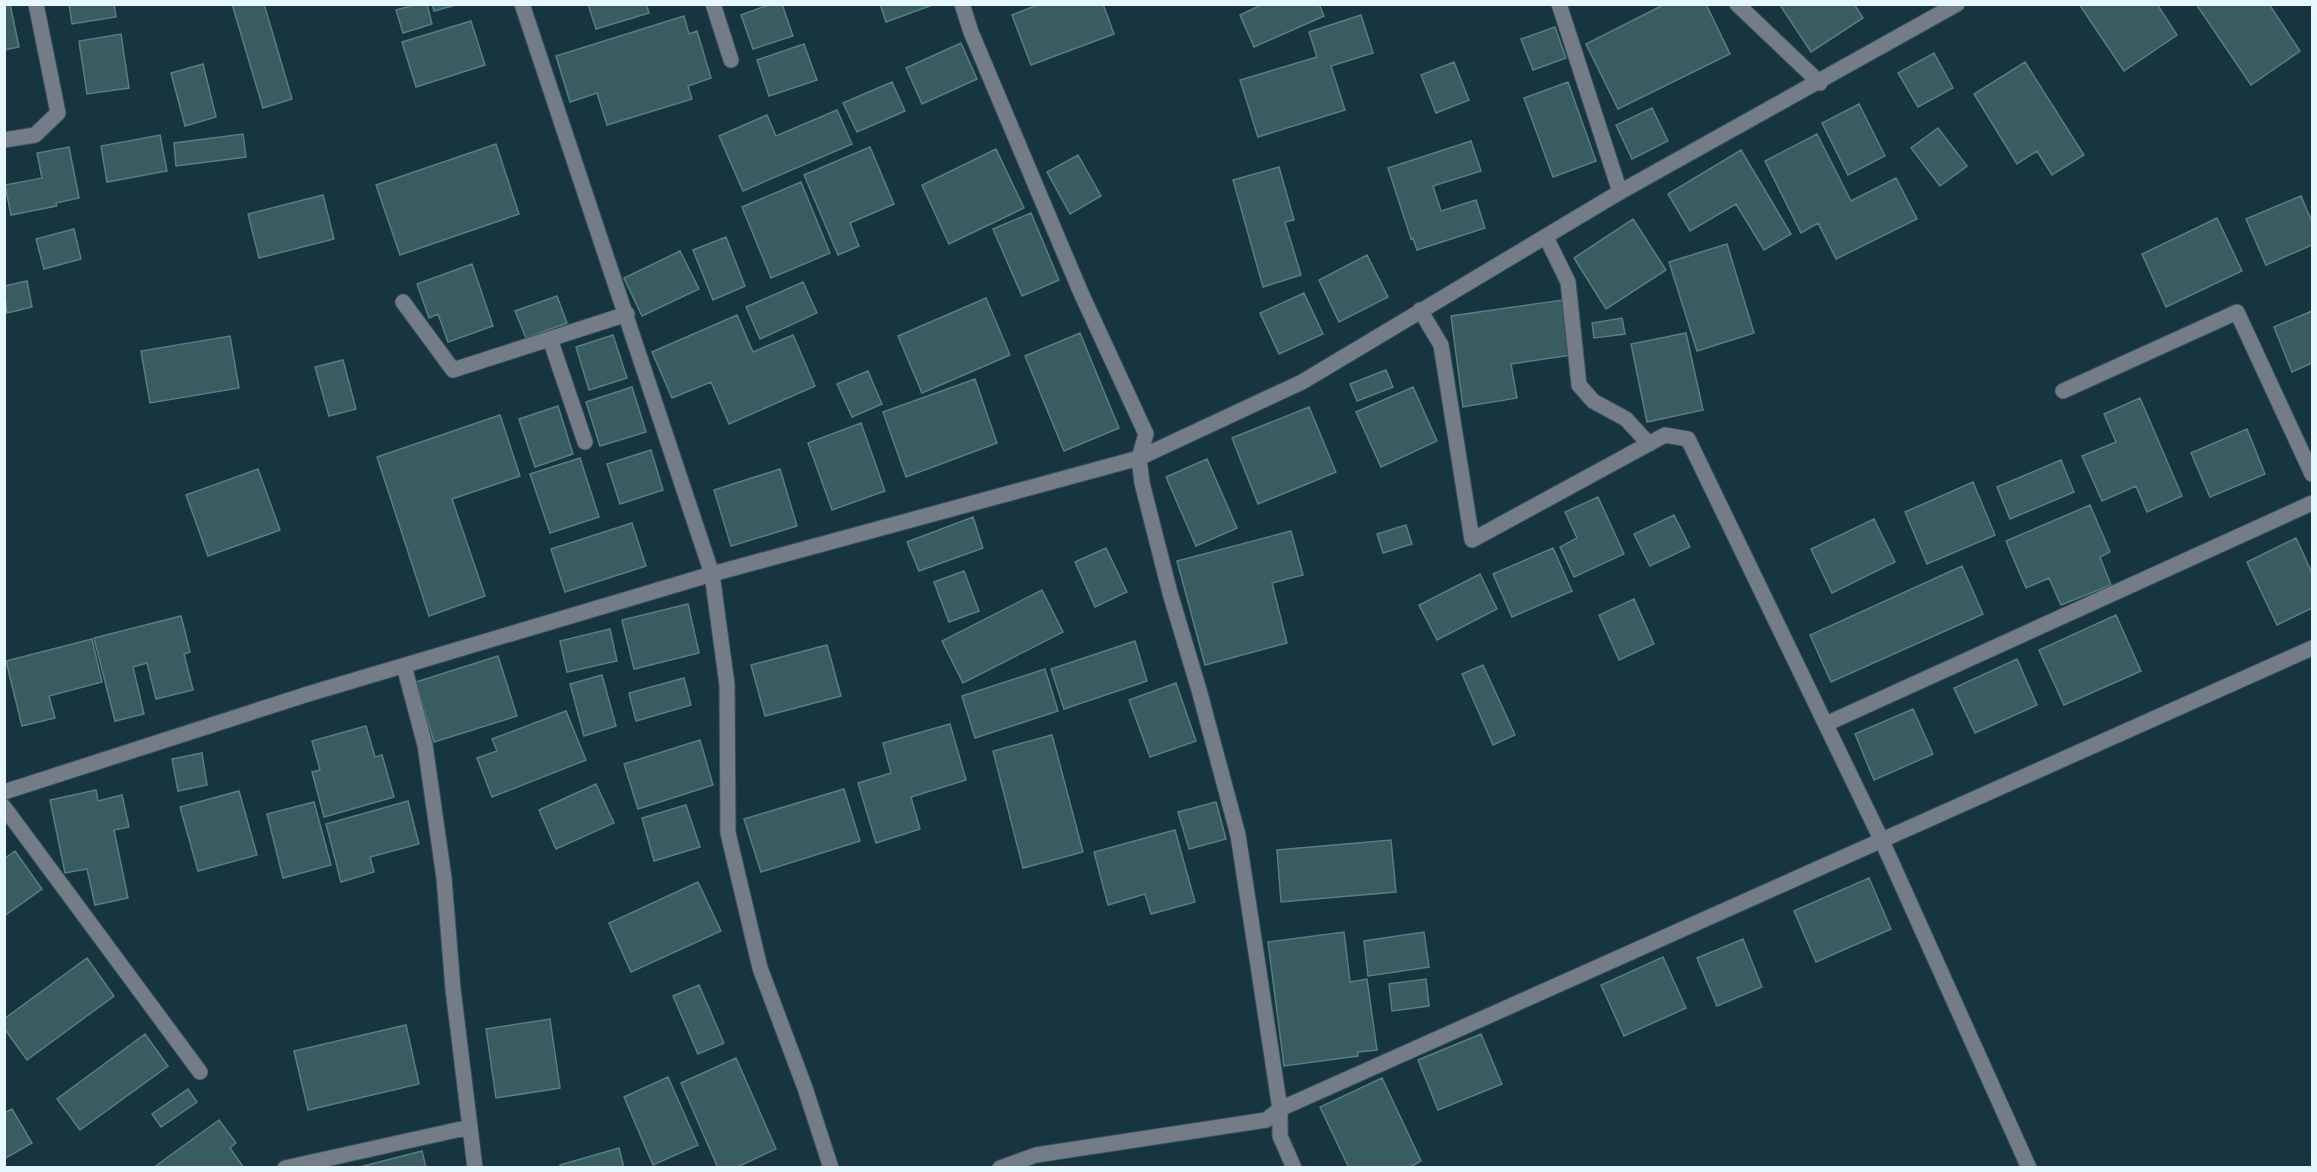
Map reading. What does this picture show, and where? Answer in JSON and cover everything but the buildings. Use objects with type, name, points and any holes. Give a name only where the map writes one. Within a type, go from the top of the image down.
[{"type":"street","points":[[4,140],[36,135],[58,113],[36,4]]},
{"type":"street","points":[[522,4],[627,314],[711,574],[727,685],[728,833],[760,968],[805,1088],[831,1167]]},
{"type":"street","points":[[713,4],[731,60]]},
{"type":"street","points":[[962,4],[971,32],[1077,282],[1146,434],[1139,458],[1142,483],[1170,593],[1238,835],[1280,1109],[1280,1136],[1294,1167]]},
{"type":"street","points":[[1558,4],[1620,192]]},
{"type":"street","points":[[1737,4],[1820,82]]},
{"type":"street","points":[[4,792],[308,694],[711,574],[1139,458],[1302,382],[1620,192],[1957,4]]},
{"type":"street","points":[[1546,237],[1568,282],[1579,386],[1593,401],[1626,419],[1649,444]]},
{"type":"street","points":[[403,302],[453,370],[627,314]]},
{"type":"street","points":[[1420,310],[1441,345],[1472,540],[1665,435],[1688,439],[1882,840],[2029,1167]]},
{"type":"street","points":[[2063,391],[2237,312],[2313,474]]},
{"type":"street","points":[[550,339],[585,442]]},
{"type":"street","points":[[1826,724],[2313,503]]},
{"type":"street","points":[[1000,1167],[1036,1155],[1266,1120],[1280,1109],[2313,648]]},
{"type":"street","points":[[404,666],[425,745],[435,811],[444,878],[453,989],[475,1167]]},
{"type":"street","points":[[4,807],[200,1072]]},
{"type":"street","points":[[285,1167],[470,1127]]}]
